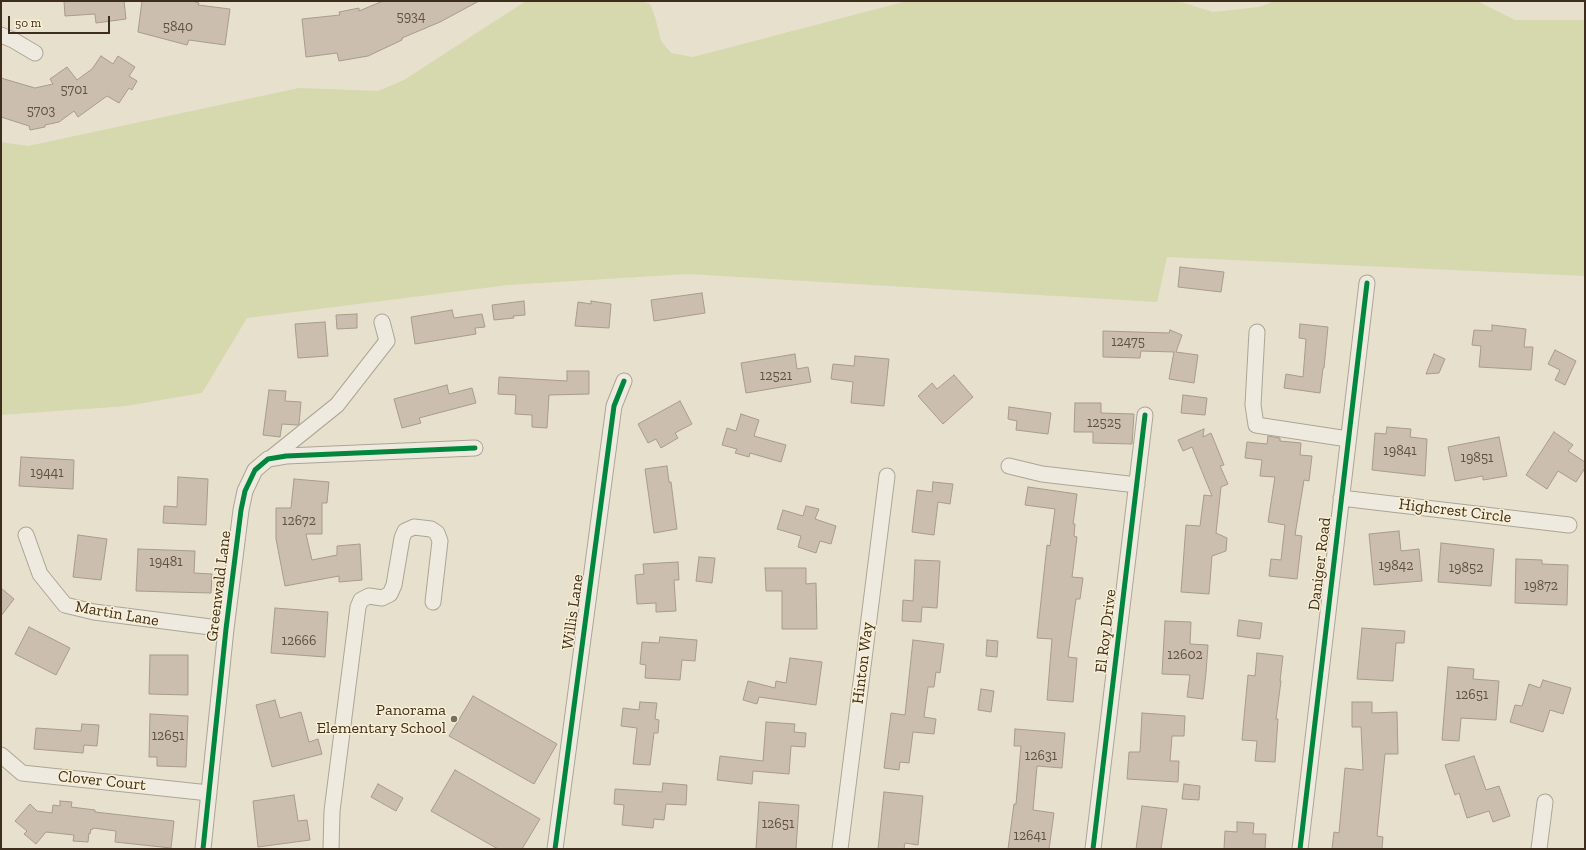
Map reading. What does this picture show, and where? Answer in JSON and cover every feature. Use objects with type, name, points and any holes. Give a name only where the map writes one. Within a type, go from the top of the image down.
[{"type":"street","points":[[1,35],[35,53]]},
{"type":"street","name":"Daniger Road","points":[[1300,849],[1367,283]]},
{"type":"street","name":"Greenwald Lane","points":[[202,849],[226,630],[241,510],[245,491],[255,470],[337,404],[387,341],[382,322]]},
{"type":"street","points":[[1257,332],[1253,405],[1256,425],[1348,439]]},
{"type":"street","name":"Willis Lane","points":[[555,849],[614,406],[624,381]]},
{"type":"street","name":"El Roy Drive","points":[[1093,849],[1145,415]]},
{"type":"street","points":[[268,459],[286,456],[476,448]]},
{"type":"street","points":[[1009,466],[1042,474],[1137,485]]},
{"type":"street","name":"Hinton Way","points":[[840,849],[887,476]]},
{"type":"street","name":"Highcrest Circle","points":[[1341,498],[1569,525]]},
{"type":"street","points":[[331,849],[332,811],[358,607],[361,600],[369,596],[382,598],[390,594],[394,585],[402,538],[406,531],[414,527],[431,529],[437,533],[440,541],[432,602]]},
{"type":"street","name":"Martin Lane","points":[[26,534],[40,574],[65,605],[102,614],[226,630]]},
{"type":"street","name":"Clover Court","points":[[1,755],[22,772],[209,793]]},
{"type":"street","points":[[1539,849],[1545,802]]},
{"type":"green space","points":[[526,1],[642,1],[650,4],[661,41],[671,53],[693,57],[907,1],[1178,1],[1213,12],[1259,7],[1275,1],[1477,1],[1515,20],[1585,20],[1585,276],[1167,257],[1157,302],[688,274],[508,285],[247,318],[202,393],[126,406],[1,415],[1,142],[28,146],[299,88],[378,91],[404,80]]},
{"type":"building","points":[[64,1],[124,1],[126,19],[96,23],[95,14],[65,16]]},
{"type":"building","points":[[142,1],[192,1],[199,3],[198,5],[230,9],[225,45],[189,40],[187,45],[138,32]]},
{"type":"building","points":[[383,1],[479,1],[440,22],[402,38],[402,40],[368,56],[339,61],[337,53],[306,57],[302,19],[340,15],[339,12],[359,8],[359,11]]},
{"type":"building","points":[[101,56],[113,64],[118,56],[135,67],[129,76],[137,81],[132,90],[129,88],[119,103],[107,96],[78,117],[74,111],[59,122],[30,130],[29,126],[1,117],[1,78],[35,88],[53,84],[50,79],[67,67],[77,80],[92,69]]},
{"type":"building","points":[[1180,267],[1224,272],[1221,292],[1178,287]]},
{"type":"building","points":[[702,293],[705,313],[654,321],[651,300]]},
{"type":"building","points":[[524,301],[525,315],[513,316],[514,318],[494,320],[492,305]]},
{"type":"building","points":[[591,301],[611,304],[609,328],[575,326],[578,302],[591,304]]},
{"type":"building","points":[[452,310],[454,318],[482,314],[485,327],[475,328],[476,334],[415,344],[411,317]]},
{"type":"building","points":[[357,314],[357,328],[337,329],[336,315]]},
{"type":"building","points":[[325,322],[328,356],[298,358],[295,324]]},
{"type":"building","points":[[1300,324],[1328,327],[1320,393],[1284,388],[1286,374],[1303,377],[1306,339],[1299,338]]},
{"type":"building","points":[[1492,325],[1526,329],[1524,347],[1533,347],[1531,370],[1479,367],[1481,346],[1472,345],[1474,330],[1492,331]]},
{"type":"building","points":[[1170,330],[1182,335],[1176,352],[1198,355],[1194,383],[1169,379],[1174,352],[1141,351],[1140,358],[1103,357],[1103,331],[1169,333]]},
{"type":"building","points":[[1555,350],[1576,361],[1565,385],[1555,380],[1560,370],[1548,364]]},
{"type":"building","points":[[795,354],[797,369],[808,367],[811,382],[746,393],[741,363]]},
{"type":"building","points":[[1434,354],[1445,359],[1439,373],[1426,374]]},
{"type":"building","points":[[855,356],[889,359],[884,406],[851,403],[853,382],[831,379],[833,364],[854,366]]},
{"type":"building","points":[[567,371],[589,371],[589,394],[549,395],[547,428],[532,427],[532,415],[515,414],[516,395],[498,394],[499,377],[567,381]]},
{"type":"building","points":[[954,375],[973,397],[943,424],[918,396],[932,383],[937,389]]},
{"type":"building","points":[[447,385],[449,394],[472,388],[476,403],[419,418],[421,423],[402,428],[394,399]]},
{"type":"building","points":[[269,390],[286,391],[285,401],[301,402],[299,424],[282,424],[280,437],[263,435]]},
{"type":"building","points":[[1183,395],[1207,398],[1205,415],[1181,413]]},
{"type":"building","points":[[680,401],[692,424],[675,433],[678,438],[661,448],[656,439],[648,443],[638,424]]},
{"type":"building","points":[[1075,403],[1101,403],[1101,413],[1134,414],[1132,444],[1093,443],[1093,432],[1074,432]]},
{"type":"building","points":[[1009,407],[1051,413],[1048,434],[1016,430],[1017,421],[1008,419]]},
{"type":"building","points":[[741,414],[759,420],[754,436],[786,445],[781,462],[750,453],[749,457],[735,453],[737,449],[722,445],[727,428],[736,431]]},
{"type":"building","points":[[1387,427],[1411,429],[1410,437],[1427,439],[1425,476],[1372,470],[1375,433],[1386,434]]},
{"type":"building","points":[[1204,429],[1203,437],[1211,433],[1224,465],[1220,466],[1228,484],[1221,487],[1216,533],[1227,538],[1226,551],[1212,556],[1209,594],[1181,592],[1186,525],[1200,526],[1204,495],[1212,496],[1192,447],[1183,451],[1178,440]]},
{"type":"building","points":[[1554,432],[1573,445],[1568,451],[1585,462],[1585,468],[1576,482],[1558,471],[1547,489],[1526,475]]},
{"type":"building","points":[[1268,436],[1280,438],[1280,441],[1301,443],[1300,455],[1312,456],[1309,481],[1304,480],[1295,535],[1302,536],[1297,579],[1269,576],[1271,559],[1281,560],[1285,525],[1268,522],[1275,477],[1260,476],[1262,460],[1245,458],[1247,442],[1267,444]]},
{"type":"building","points":[[1499,437],[1507,476],[1483,480],[1483,476],[1455,481],[1448,447]]},
{"type":"building","points":[[21,457],[74,460],[73,489],[19,486]]},
{"type":"building","points":[[667,466],[669,482],[671,482],[677,529],[654,533],[645,469]]},
{"type":"building","points":[[178,477],[208,479],[206,525],[163,523],[164,506],[177,507]]},
{"type":"building","points":[[294,479],[329,482],[327,503],[322,503],[322,534],[306,534],[312,560],[337,555],[337,546],[360,544],[362,580],[339,582],[339,576],[285,586],[276,539],[276,508],[291,508]]},
{"type":"building","points":[[933,482],[953,484],[950,504],[938,502],[934,535],[912,532],[917,490],[932,492]]},
{"type":"building","points":[[1028,487],[1077,494],[1073,524],[1075,524],[1074,536],[1077,537],[1072,577],[1083,578],[1080,599],[1076,599],[1068,657],[1077,658],[1073,702],[1047,700],[1052,639],[1037,638],[1047,545],[1050,546],[1055,509],[1025,505]]},
{"type":"building","points":[[806,506],[819,509],[815,519],[836,526],[831,544],[820,541],[816,553],[798,547],[801,536],[777,529],[783,510],[803,516]]},
{"type":"building","points":[[1399,531],[1401,551],[1419,549],[1422,581],[1374,585],[1369,534]]},
{"type":"building","points":[[78,535],[107,539],[101,580],[73,577]]},
{"type":"building","points":[[1441,543],[1494,549],[1491,586],[1438,582]]},
{"type":"building","points":[[138,549],[195,551],[194,573],[212,574],[211,593],[136,591]]},
{"type":"building","points":[[699,557],[715,558],[712,583],[696,581]]},
{"type":"building","points":[[1516,559],[1542,560],[1542,564],[1568,565],[1567,605],[1515,603]]},
{"type":"building","points":[[915,560],[940,561],[937,608],[922,607],[921,622],[902,621],[903,600],[913,601]]},
{"type":"building","points":[[678,562],[679,580],[674,580],[676,611],[656,612],[656,603],[637,604],[635,575],[644,574],[643,564]]},
{"type":"building","points":[[765,568],[806,568],[806,584],[816,583],[817,629],[782,629],[782,591],[766,591]]},
{"type":"building","points":[[1,588],[14,599],[1,616]]},
{"type":"building","points":[[275,608],[328,612],[325,657],[271,653]]},
{"type":"building","points":[[1239,620],[1262,623],[1260,639],[1237,636]]},
{"type":"building","points":[[1165,621],[1191,622],[1190,644],[1208,645],[1203,699],[1187,697],[1190,675],[1162,674]]},
{"type":"building","points":[[29,627],[70,648],[56,675],[15,654]]},
{"type":"building","points":[[1362,628],[1405,631],[1404,643],[1396,643],[1393,681],[1357,679]]},
{"type":"building","points":[[660,637],[697,640],[695,661],[682,660],[680,680],[645,678],[646,665],[640,664],[642,642],[659,643]]},
{"type":"building","points":[[913,640],[944,644],[940,673],[936,672],[934,687],[928,687],[924,717],[936,719],[934,734],[913,732],[909,763],[900,762],[899,770],[884,768],[891,713],[905,715]]},
{"type":"building","points":[[987,640],[998,641],[997,657],[986,656]]},
{"type":"building","points":[[1257,653],[1283,656],[1276,719],[1278,719],[1275,762],[1255,761],[1257,741],[1242,740],[1248,675],[1255,676]]},
{"type":"building","points":[[150,655],[188,655],[188,695],[149,694]]},
{"type":"building","points":[[790,658],[822,662],[816,705],[759,697],[757,704],[743,700],[748,681],[775,688],[776,681],[786,683]]},
{"type":"building","points":[[1448,667],[1474,669],[1473,679],[1499,681],[1496,720],[1461,718],[1459,741],[1442,740]]},
{"type":"building","points":[[1543,680],[1571,688],[1563,714],[1550,710],[1543,732],[1510,722],[1515,705],[1522,706],[1529,684],[1540,688]]},
{"type":"building","points":[[981,689],[994,691],[991,712],[978,710]]},
{"type":"building","points":[[473,696],[557,744],[534,784],[449,736]]},
{"type":"building","points":[[275,700],[280,718],[301,712],[309,742],[318,739],[322,754],[272,767],[256,705]]},
{"type":"building","points":[[640,702],[657,703],[655,719],[659,720],[658,733],[654,733],[650,765],[633,764],[637,728],[621,726],[623,708],[639,710]]},
{"type":"building","points":[[1352,702],[1372,702],[1372,713],[1397,712],[1398,754],[1385,754],[1377,836],[1383,837],[1382,849],[1332,849],[1334,832],[1339,833],[1345,768],[1363,770],[1361,727],[1352,727]]},
{"type":"building","points":[[1142,713],[1185,716],[1184,736],[1172,736],[1170,761],[1179,761],[1178,782],[1127,779],[1129,752],[1140,752]]},
{"type":"building","points":[[150,714],[188,716],[186,767],[157,766],[157,757],[149,757]]},
{"type":"building","points":[[766,722],[795,724],[794,732],[806,733],[805,747],[791,746],[789,774],[753,771],[752,784],[717,780],[720,756],[763,761]]},
{"type":"building","points":[[82,724],[99,725],[97,746],[84,745],[83,753],[34,749],[36,728],[81,731]]},
{"type":"building","points":[[1015,729],[1065,733],[1062,768],[1037,766],[1033,810],[1054,813],[1049,849],[1008,849],[1014,804],[1016,804],[1021,746],[1014,746]]},
{"type":"building","points":[[1474,756],[1486,790],[1499,786],[1510,816],[1493,822],[1489,811],[1467,818],[1459,793],[1455,795],[1445,765]]},
{"type":"building","points":[[455,770],[540,819],[522,849],[498,849],[431,811]]},
{"type":"building","points":[[663,783],[687,785],[686,805],[666,804],[664,820],[654,819],[653,828],[622,825],[624,805],[614,804],[615,789],[662,792]]},
{"type":"building","points":[[378,784],[403,798],[396,811],[371,797]]},
{"type":"building","points":[[1184,784],[1200,786],[1199,800],[1182,799]]},
{"type":"building","points":[[884,792],[923,796],[918,845],[905,843],[904,849],[878,849]]},
{"type":"building","points":[[294,795],[298,821],[307,820],[310,840],[258,847],[253,801]]},
{"type":"building","points":[[60,801],[72,802],[71,807],[95,810],[95,812],[174,821],[171,848],[115,842],[116,831],[93,828],[92,830],[91,829],[90,834],[89,833],[88,842],[73,841],[74,835],[46,832],[36,844],[24,834],[27,831],[15,821],[30,804],[37,811],[52,813],[53,805],[60,806]]},
{"type":"building","points":[[759,802],[799,805],[796,849],[756,849]]},
{"type":"building","points":[[1142,806],[1167,809],[1161,849],[1136,849]]},
{"type":"building","points":[[1237,822],[1254,823],[1253,834],[1266,834],[1265,849],[1224,849],[1225,831],[1237,832]]},
{"type":"cycle path","points":[[1300,849],[1367,283]]},
{"type":"cycle path","points":[[555,849],[614,406],[624,381]]},
{"type":"cycle path","points":[[1093,849],[1145,415]]},
{"type":"cycle path","points":[[203,849],[226,629],[241,510],[245,491],[255,470],[268,459],[286,456],[475,448]]},
{"type":"place","name":"Panorama Elementary School","points":[[454,719]]}]
